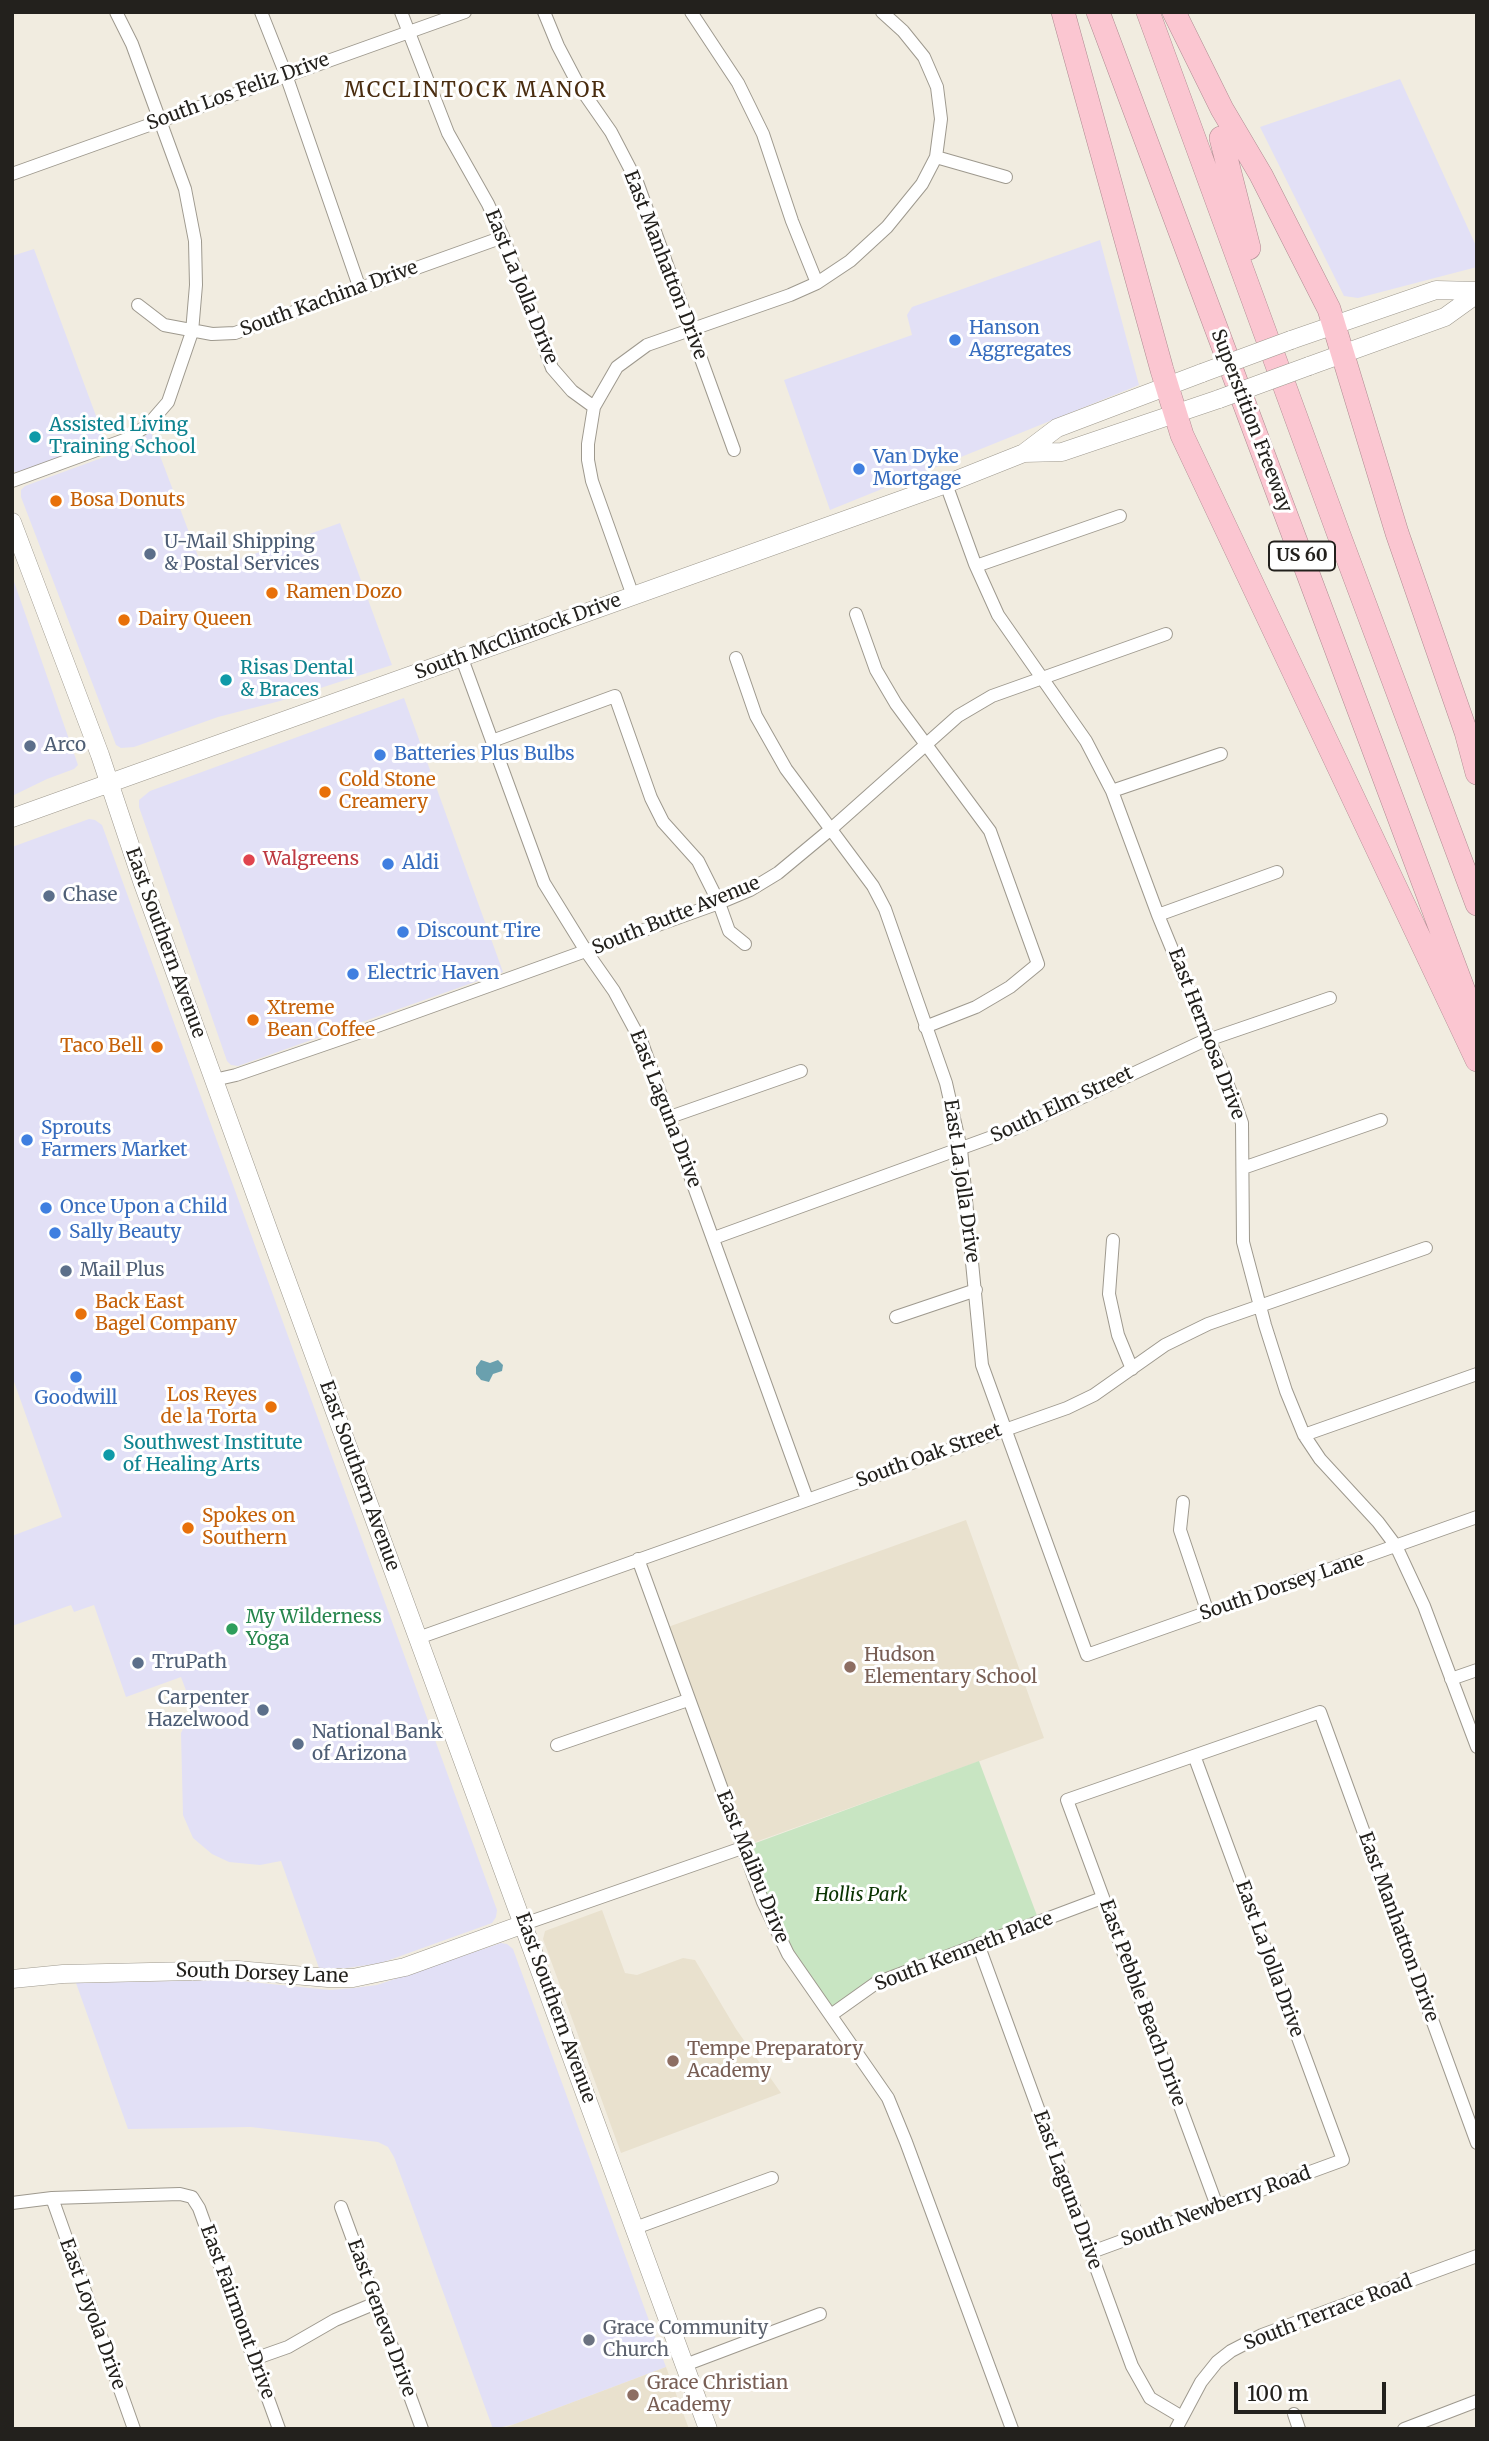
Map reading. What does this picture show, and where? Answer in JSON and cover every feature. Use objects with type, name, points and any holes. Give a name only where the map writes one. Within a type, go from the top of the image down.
[{"type":"highway","points":[[1063,12],[1182,435],[1477,1060]]},
{"type":"highway","points":[[1089,12],[1125,87]]},
{"type":"highway","name":"Superstition Freeway","points":[[1098,12],[1477,1026]]},
{"type":"highway","name":"US 60","points":[[1148,12],[1477,904]]},
{"type":"highway","points":[[1174,12],[1222,109],[1261,175],[1329,309],[1397,533],[1466,732],[1477,773]]},
{"type":"highway","points":[[1189,12],[1199,44]]},
{"type":"highway","points":[[1221,138],[1241,222],[1339,535]]},
{"type":"main road","name":"South McClintock Drive","points":[[12,818],[946,484],[1024,453],[1057,428],[1333,325],[1436,290],[1477,293]]},
{"type":"main road","name":"South McClintock Drive","points":[[1024,453],[1062,452],[1211,402],[1445,317],[1477,293]]},
{"type":"main road","name":"East Southern Avenue","points":[[12,522],[708,2429]]},
{"type":"main road","name":"South Dorsey Lane","points":[[12,1979],[63,1974],[237,1970],[353,1978],[404,1967],[524,1924]]},
{"type":"street","points":[[12,481],[127,439],[148,425],[168,402],[192,332],[196,285],[195,241],[185,189],[132,44],[116,12]]},
{"type":"street","points":[[261,12],[286,75],[360,289]]},
{"type":"street","name":"East La Jolla Drive","points":[[401,12],[448,133],[488,204],[503,237],[552,368],[572,391],[594,407]]},
{"type":"street","name":"South Los Feliz Drive","points":[[12,174],[465,12]]},
{"type":"street","name":"East Manhatton Drive","points":[[544,12],[579,86],[611,132],[637,182],[734,450]]},
{"type":"street","points":[[691,12],[738,83],[763,134],[792,221],[817,283]]},
{"type":"street","points":[[633,596],[592,481],[588,444],[594,407],[617,367],[647,345],[750,311],[817,283],[850,261],[887,226],[922,184],[936,157],[941,119],[937,87],[924,57],[903,31],[881,12]]},
{"type":"street","points":[[936,157],[1006,177]]},
{"type":"street","name":"South Kachina Drive","points":[[192,332],[235,333],[503,237]]},
{"type":"street","points":[[138,304],[164,325],[192,332]]},
{"type":"street","name":"East Hermosa Drive","points":[[946,484],[976,566],[998,615],[1086,741],[1112,791],[1158,915],[1210,1038],[1242,1123],[1243,1242],[1259,1306],[1286,1391],[1304,1434],[1320,1459],[1378,1522],[1396,1546],[1424,1606],[1477,1748]]},
{"type":"street","points":[[976,566],[1120,516]]},
{"type":"street","points":[[856,614],[876,670],[896,704],[990,831],[1038,964],[1010,987],[976,1007],[925,1027]]},
{"type":"street","name":"South Butte Avenue","points":[[214,1080],[355,1034],[750,890],[778,873],[831,829],[958,716],[992,696],[1166,634]]},
{"type":"street","name":"East Laguna Drive","points":[[461,656],[544,883],[614,991],[642,1042],[807,1499]]},
{"type":"street","name":"East La Jolla Drive","points":[[736,658],[755,716],[786,769],[873,886],[885,909],[946,1083],[961,1150],[982,1365],[1087,1655]]},
{"type":"street","points":[[492,741],[615,696],[651,798],[663,822],[698,861],[719,903],[729,931],[745,944]]},
{"type":"street","points":[[1112,791],[1221,754]]},
{"type":"street","points":[[1158,915],[1277,872]]},
{"type":"street","name":"South Elm Street","points":[[714,1238],[961,1150],[1014,1129],[1210,1038],[1330,998]]},
{"type":"street","points":[[670,1117],[801,1071]]},
{"type":"street","points":[[1243,1168],[1381,1120]]},
{"type":"street","points":[[1113,1240],[1110,1294],[1118,1335],[1132,1369]]},
{"type":"street","name":"South Oak Street","points":[[418,1638],[1066,1408],[1094,1395],[1165,1345],[1208,1324],[1426,1248]]},
{"type":"street","points":[[896,1317],[976,1290]]},
{"type":"street","points":[[1304,1434],[1477,1374]]},
{"type":"street","points":[[1183,1502],[1180,1530],[1208,1613]]},
{"type":"street","name":"South Dorsey Lane","points":[[1087,1655],[1477,1517]]},
{"type":"street","name":"East Malibu Drive","points":[[638,1559],[762,1902],[788,1954],[888,2098],[1012,2429]]},
{"type":"street","points":[[1451,1679],[1477,1670]]},
{"type":"street","points":[[556,1745],[688,1700]]},
{"type":"street","name":"East Manhatton Drive","points":[[1195,1758],[1320,1712],[1472,2113],[1477,2143]]},
{"type":"street","name":"East La Jolla Drive","points":[[1195,1758],[1343,2160]]},
{"type":"street","name":"East Pebble Beach Drive","points":[[1195,1758],[1067,1800],[1217,2206]]},
{"type":"street","name":"South Dorsey Lane","points":[[524,1924],[742,1848]]},
{"type":"street","name":"South Kenneth Place","points":[[831,2015],[876,1983],[1102,1898]]},
{"type":"street","name":"East Laguna Drive","points":[[978,1944],[1089,2253],[1140,2382],[1150,2398],[1182,2417]]},
{"type":"street","name":"South Newberry Road","points":[[1089,2253],[1343,2160]]},
{"type":"street","points":[[635,2228],[772,2178]]},
{"type":"street","name":"East Fairmont Drive","points":[[52,2198],[180,2193],[192,2197],[199,2208],[279,2429]]},
{"type":"street","points":[[12,2203],[52,2198]]},
{"type":"street","name":"East Loyola Drive","points":[[52,2198],[134,2429]]},
{"type":"street","name":"East Geneva Drive","points":[[341,2207],[422,2429]]},
{"type":"street","name":"South Terrace Road","points":[[1176,2429],[1201,2382],[1217,2362],[1231,2351],[1262,2335],[1477,2256]]},
{"type":"street","points":[[254,2360],[288,2347],[335,2319],[376,2303]]},
{"type":"street","points":[[685,2365],[820,2314]]},
{"type":"street","points":[[1404,2429],[1438,2423],[1477,2401]]},
{"type":"street","points":[[1294,2414],[1299,2429]]},
{"type":"shaded area","points":[[1400,79],[1477,248],[1477,267],[1358,298],[1344,296],[1260,127]]},
{"type":"shaded area","points":[[1100,240],[1139,385],[830,510],[784,380],[912,335],[907,315],[912,307]]},
{"type":"shaded area","points":[[34,249],[105,440],[15,472],[12,470],[12,256]]},
{"type":"shaded area","points":[[151,432],[204,572],[340,523],[392,665],[280,701],[218,717],[134,747],[121,748],[116,745],[21,497],[21,490],[25,486],[118,452]]},
{"type":"shaded area","points":[[12,576],[78,765],[12,796]]},
{"type":"shaded area","points":[[404,698],[503,972],[238,1066],[231,1065],[227,1061],[139,807],[139,800],[150,791]]},
{"type":"shaded area","points":[[89,819],[102,825],[497,1910],[492,1923],[381,1963],[347,1968],[319,1968],[281,1861],[260,1865],[229,1862],[212,1854],[193,1838],[183,1815],[181,1733],[193,1709],[181,1677],[126,1697],[94,1605],[74,1612],[71,1605],[12,1626],[12,1536],[62,1517],[12,1376],[12,847]]},
{"type":"shaded area","name":"Hudson Elementary School","points":[[966,1520],[1044,1738],[747,1845],[668,1627]]},
{"type":"shaded area","name":"Tempe Preparatory Academy","points":[[602,1910],[625,1973],[637,1975],[683,1958],[695,1960],[736,2029],[781,2093],[621,2153],[543,1939],[545,1931]]},
{"type":"shaded area","points":[[501,1943],[513,1949],[666,2367],[515,2424],[493,2429],[394,2157],[388,2147],[378,2142],[251,2127],[128,2129],[76,1983],[231,1980],[330,1990],[354,1988],[377,1985]]},
{"type":"shaded area","name":"Grace Christian Academy","points":[[666,2367],[689,2429],[501,2429],[515,2424]]},
{"type":"green space","name":"Hollis Park","points":[[979,1761],[1039,1921],[876,1983],[831,2015],[788,1954],[742,1848]]},
{"type":"water","points":[[481,1360],[490,1363],[498,1360],[503,1365],[502,1371],[493,1374],[489,1382],[481,1380],[476,1374],[476,1367]]},
{"type":"place","name":"Hanson Aggregates","points":[[955,340]]},
{"type":"place","name":"Assisted Living Training School","points":[[35,437]]},
{"type":"place","name":"Van Dyke Mortgage","points":[[859,469]]},
{"type":"place","name":"Bosa Donuts","points":[[56,501]]},
{"type":"place","name":"U-Mail Shipping & Postal Services","points":[[150,554]]},
{"type":"place","name":"Ramen Dozo","points":[[272,593]]},
{"type":"place","name":"Dairy Queen","points":[[124,620]]},
{"type":"place","name":"Risas Dental & Braces","points":[[226,680]]},
{"type":"place","name":"Arco","points":[[30,746]]},
{"type":"place","name":"Batteries Plus Bulbs","points":[[380,755]]},
{"type":"place","name":"Cold Stone Creamery","points":[[325,792]]},
{"type":"place","name":"Walgreens","points":[[249,860]]},
{"type":"place","name":"Aldi","points":[[388,864]]},
{"type":"place","name":"Chase","points":[[49,896]]},
{"type":"place","name":"Discount Tire","points":[[403,932]]},
{"type":"place","name":"Electric Haven","points":[[353,974]]},
{"type":"place","name":"Xtreme Bean Coffee","points":[[253,1020]]},
{"type":"place","name":"Taco Bell","points":[[157,1047]]},
{"type":"place","name":"Sprouts Farmers Market","points":[[27,1140]]},
{"type":"place","name":"Once Upon a Child","points":[[46,1208]]},
{"type":"place","name":"Sally Beauty","points":[[55,1233]]},
{"type":"place","name":"Mail Plus","points":[[66,1271]]},
{"type":"place","name":"Back East Bagel Company","points":[[81,1314]]},
{"type":"place","name":"Goodwill","points":[[76,1377]]},
{"type":"place","name":"Los Reyes de la Torta","points":[[271,1407]]},
{"type":"place","name":"Southwest Institute of Healing Arts","points":[[109,1455]]},
{"type":"place","name":"Spokes on Southern","points":[[188,1528]]},
{"type":"place","name":"My Wilderness Yoga","points":[[232,1629]]},
{"type":"place","name":"TruPath","points":[[138,1663]]},
{"type":"place","name":"Hudson Elementary School","points":[[850,1667]]},
{"type":"place","name":"Carpenter Hazelwood","points":[[263,1710]]},
{"type":"place","name":"National Bank of Arizona","points":[[298,1744]]},
{"type":"place","name":"Tempe Preparatory Academy","points":[[673,2061]]},
{"type":"place","name":"Grace Community Church","points":[[589,2340]]},
{"type":"place","name":"Grace Christian Academy","points":[[633,2395]]},
{"type":"district","name":"MCCLINTOCK MANOR","points":[[476,91]]}]
